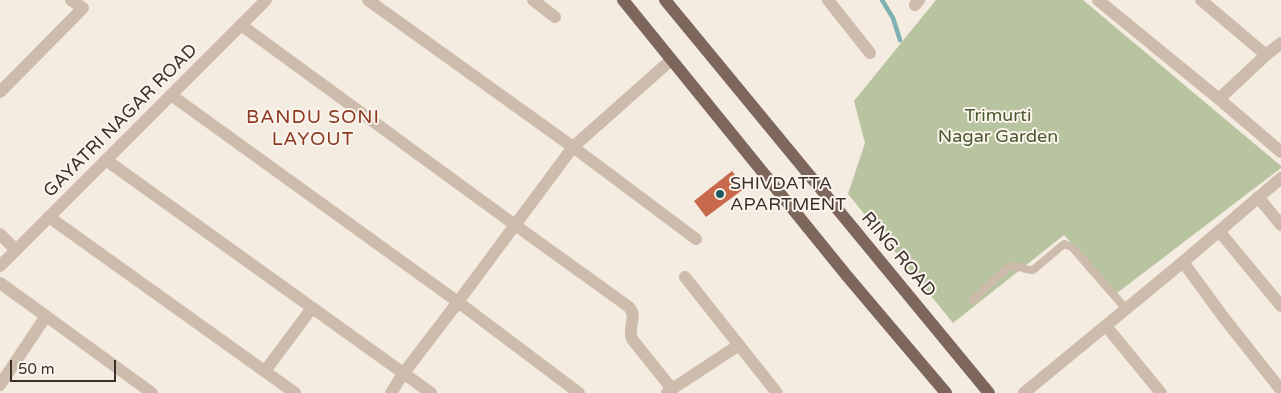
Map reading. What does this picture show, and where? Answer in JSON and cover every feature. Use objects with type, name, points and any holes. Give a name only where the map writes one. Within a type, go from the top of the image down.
[{"type":"main road","points":[[623,0],[847,276],[946,393]]},
{"type":"main road","name":"RING ROAD","points":[[665,0],[989,393]]},
{"type":"street","points":[[71,0],[87,4]]},
{"type":"street","name":"GAYATRI NAGAR ROAD","points":[[0,266],[266,0]]},
{"type":"street","points":[[368,0],[573,147],[696,239]]},
{"type":"street","points":[[533,0],[555,17]]},
{"type":"street","points":[[828,0],[870,54]]},
{"type":"street","points":[[1098,0],[1281,152]]},
{"type":"street","points":[[1201,0],[1266,55]]},
{"type":"street","points":[[0,92],[87,4]]},
{"type":"street","points":[[241,25],[629,307],[634,316],[630,331],[632,339],[670,391],[739,345]]},
{"type":"street","points":[[1219,99],[1281,43]]},
{"type":"street","points":[[391,393],[403,374],[573,147],[671,60]]},
{"type":"street","points":[[171,95],[458,302],[578,393]]},
{"type":"street","points":[[106,160],[431,393]]},
{"type":"street","points":[[1024,393],[1183,262],[1281,178]]},
{"type":"street","points":[[1258,198],[1281,225]]},
{"type":"street","points":[[49,217],[296,393]]},
{"type":"street","points":[[1219,231],[1281,306]]},
{"type":"street","points":[[0,234],[16,250]]},
{"type":"street","points":[[1183,262],[1281,390]]},
{"type":"street","points":[[685,277],[777,393]]},
{"type":"street","points":[[0,283],[152,393]]},
{"type":"street","points":[[265,371],[312,308]]},
{"type":"street","points":[[6,393],[0,387],[46,316]]},
{"type":"street","points":[[1106,326],[1161,393]]},
{"type":"lane","points":[[974,300],[1006,269],[1014,266],[1030,271],[1034,270],[1064,244],[1072,247],[1126,309]]},
{"type":"green space","name":"Trimurti Nagar Garden","points":[[936,0],[1083,0],[1281,166],[1281,168],[1117,293],[1064,235],[953,323],[848,194],[865,143],[854,101]]},
{"type":"building","name":"SHIVDATTA APARTMENT","points":[[732,171],[745,188],[706,217],[694,201]]},
{"type":"waterway","points":[[882,0],[893,18],[900,40]]},
{"type":"place","name":"SHIVDATTA APARTMENT","points":[[720,194]]},
{"type":"district","name":"BANDU SONI LAYOUT","points":[[313,129]]}]
